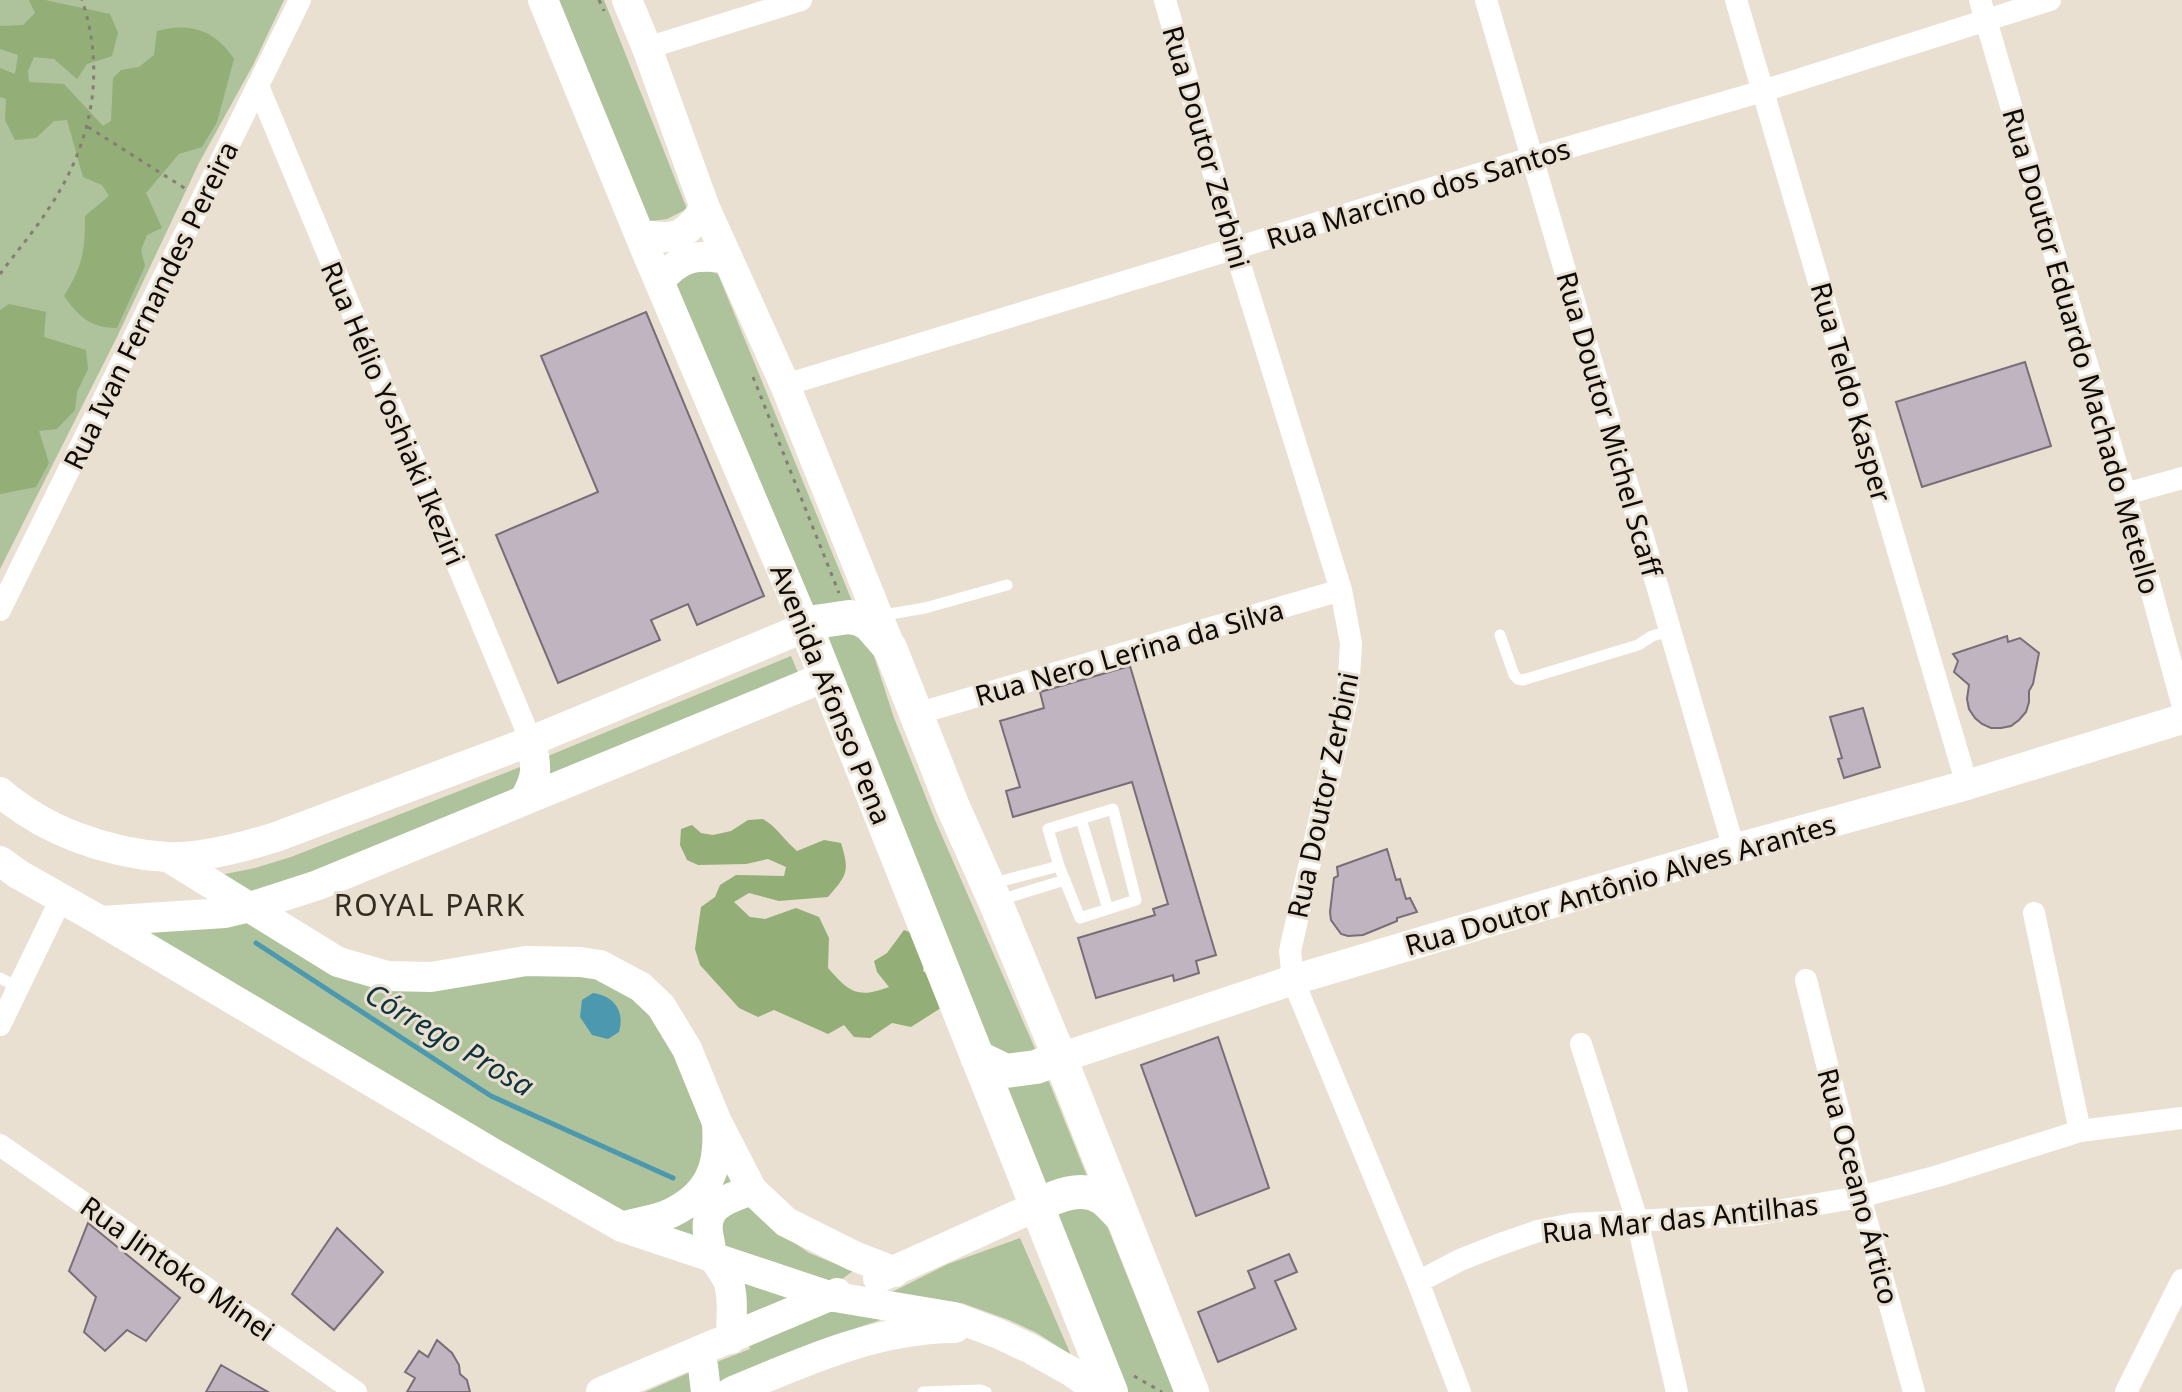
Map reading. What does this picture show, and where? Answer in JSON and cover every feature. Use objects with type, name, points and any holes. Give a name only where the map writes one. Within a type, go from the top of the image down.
[{"type":"main road","name":"Avenida Afonso Pena","points":[[543,0],[827,676],[1111,1392]]},
{"type":"main road","points":[[627,0],[705,208],[785,385],[916,714],[1060,1058],[1192,1392]]},
{"type":"main road","points":[[640,234],[668,238],[680,235],[695,223],[705,208]]},
{"type":"main road","points":[[660,281],[672,267],[684,260],[698,256],[728,258]]},
{"type":"main road","points":[[0,792],[42,822],[123,851],[168,857],[244,847],[531,741],[815,622],[849,617],[860,619],[870,625],[890,648]]},
{"type":"main road","points":[[101,921],[225,913],[318,885],[827,676]]},
{"type":"main road","name":"Rua Doutor Antônio Alves Arantes","points":[[1060,1058],[1293,980],[1734,849],[1967,785],[2182,719]]},
{"type":"main road","points":[[524,800],[536,776],[531,741]]},
{"type":"main road","points":[[168,857],[338,962],[387,976],[431,977],[526,961],[580,962],[600,965],[641,987],[661,1006],[687,1049],[716,1120],[752,1190],[786,1222],[854,1256],[895,1272]]},
{"type":"main road","points":[[0,861],[622,1227],[829,1296],[954,1317],[1031,1349],[1100,1392]]},
{"type":"main road","points":[[977,1057],[1006,1071],[1036,1067],[1060,1058]]},
{"type":"main road","points":[[622,1227],[669,1214],[687,1203],[703,1187],[714,1173],[718,1147],[716,1120]]},
{"type":"main road","points":[[731,1339],[730,1287],[725,1273],[713,1257],[707,1230],[716,1206],[752,1190]]},
{"type":"main road","points":[[601,1392],[829,1296],[895,1272],[1054,1197],[1088,1193],[1101,1198],[1122,1217]]},
{"type":"main road","points":[[731,1392],[817,1356],[885,1335],[935,1328],[981,1328]]},
{"type":"main road","points":[[699,1352],[706,1392]]},
{"type":"street","name":"Rua Ivan Fernandes Pereira","points":[[0,610],[300,0]]},
{"type":"street","points":[[647,48],[801,0]]},
{"type":"street","name":"Rua Doutor Zerbini","points":[[1165,0],[1235,249],[1341,590],[1351,643],[1348,694],[1290,951],[1293,980],[1460,1392]]},
{"type":"street","name":"Rua Doutor Michel Scaff","points":[[1486,0],[1734,849]]},
{"type":"street","name":"Rua Teldo Kasper","points":[[1736,0],[1967,785]]},
{"type":"street","name":"Rua Marcino dos Santos","points":[[785,385],[1763,91],[1983,10],[2050,0]]},
{"type":"street","name":"Rua Doutor Eduardo Machado Metello","points":[[1983,10],[2125,494],[2182,703]]},
{"type":"street","name":"Rua Hélio Yoshiaki Ikeziri","points":[[258,86],[531,741]]},
{"type":"street","points":[[2125,494],[2182,478]]},
{"type":"street","name":"Rua Nero Lerina da Silva","points":[[916,714],[1341,590]]},
{"type":"street","points":[[0,1025],[9,983],[61,899]]},
{"type":"street","points":[[2034,913],[2080,1131]]},
{"type":"street","name":"Rua Oceano Ártico","points":[[1806,980],[1860,1197],[1914,1392]]},
{"type":"street","points":[[1581,1044],[1637,1220],[1677,1392]]},
{"type":"street","name":"Rua Mar das Antilhas","points":[[1418,1282],[1460,1260],[1538,1231],[1573,1224],[1753,1215],[1860,1197],[2080,1131],[2182,1118]]},
{"type":"street","name":"Rua Jintoko Minei","points":[[0,1145],[356,1392]]},
{"type":"street","points":[[2126,1392],[2182,1280]]},
{"type":"lane","points":[[878,616],[925,608],[1007,585]]},
{"type":"lane","points":[[1500,635],[1514,675],[1523,680],[1638,645],[1652,636],[1671,631]]},
{"type":"lane","points":[[1113,809],[1136,900],[1080,918],[1048,829],[1081,819],[1113,809]]},
{"type":"lane","points":[[1081,819],[1108,909]]},
{"type":"lane","points":[[991,893],[1059,866]]},
{"type":"lane","points":[[991,893],[1065,880]]},
{"type":"lane","points":[[923,1392],[986,1392]]},
{"type":"path","points":[[0,274],[52,204],[88,127],[94,96],[95,65],[90,23],[82,0]]},
{"type":"path","points":[[88,127],[202,200]]},
{"type":"green space","points":[[0,0],[284,0],[253,65],[199,163],[117,337],[0,569]]},
{"type":"green space","points":[[29,0],[45,0],[110,14],[118,33],[112,56],[87,64],[77,79],[54,59],[34,57],[28,71],[29,82],[64,84],[103,126],[111,121],[113,78],[121,70],[139,67],[154,55],[157,31],[191,28],[201,31],[219,41],[234,59],[217,122],[202,147],[179,154],[146,193],[162,228],[147,235],[141,250],[145,266],[117,328],[86,320],[64,296],[82,258],[85,216],[109,196],[102,185],[83,177],[67,120],[54,121],[36,138],[15,140],[5,120],[6,99],[0,97],[0,68],[15,74],[18,55],[0,49],[0,26],[23,25],[35,13]]},
{"type":"green space","points":[[553,0],[604,0],[687,209],[667,219],[644,222]]},
{"type":"green space","points":[[703,269],[718,274],[872,650],[894,718],[935,820],[1043,1067],[1174,1392],[1124,1392],[670,289],[687,271]]},
{"type":"green space","points":[[9,304],[46,312],[44,337],[86,350],[88,369],[77,392],[75,410],[57,429],[39,431],[49,463],[36,487],[0,494],[0,310]]},
{"type":"green space","points":[[791,656],[800,677],[252,897],[220,875],[291,857]]},
{"type":"green space","points":[[763,819],[797,851],[824,840],[841,843],[845,873],[828,897],[779,901],[749,893],[734,902],[750,917],[765,919],[796,908],[819,917],[829,938],[828,968],[848,988],[861,993],[889,987],[877,972],[874,961],[887,953],[904,930],[918,935],[927,950],[923,971],[935,979],[944,1006],[911,1027],[892,1023],[870,1038],[854,1037],[844,1025],[828,1034],[774,1010],[758,1017],[739,1008],[700,965],[695,949],[701,907],[715,897],[720,885],[736,875],[784,876],[786,867],[768,859],[746,864],[698,865],[687,860],[680,845],[681,829],[692,825],[701,833],[713,835],[731,831],[748,820]]},
{"type":"green space","points":[[254,922],[333,975],[527,970],[601,977],[641,1004],[657,1026],[775,1229],[809,1253],[853,1271],[834,1285],[614,1212],[133,928]]},
{"type":"green space","points":[[1020,1238],[1071,1355],[1037,1333],[962,1303],[883,1319],[814,1343],[694,1392],[645,1392],[750,1349],[741,1319],[739,1277],[851,1307],[896,1290],[948,1264]]},
{"type":"water","points":[[593,993],[607,997],[619,1011],[619,1032],[608,1039],[592,1035],[580,1017],[582,1000]]},
{"type":"building","points":[[646,312],[764,596],[697,625],[688,604],[651,620],[660,640],[558,683],[496,535],[598,492],[541,356]]},
{"type":"building","points":[[2025,362],[2051,446],[1922,487],[1896,402]]},
{"type":"building","points":[[2007,636],[2008,642],[2020,638],[2039,653],[2026,712],[2011,726],[1991,728],[1975,718],[1969,709],[1969,685],[1954,672],[1958,661],[1953,654]]},
{"type":"building","points":[[1130,666],[1216,955],[1196,961],[1199,973],[1174,981],[1173,975],[1096,998],[1078,938],[1155,915],[1153,909],[1168,904],[1132,782],[1013,817],[1006,791],[1020,787],[1000,721],[1044,708],[1040,692]]},
{"type":"building","points":[[1863,708],[1880,767],[1844,778],[1838,759],[1842,758],[1830,717]]},
{"type":"building","points":[[1387,849],[1396,880],[1400,879],[1406,899],[1410,898],[1417,912],[1363,935],[1341,934],[1331,920],[1330,912],[1337,867]]},
{"type":"building","points":[[1218,1037],[1269,1188],[1196,1216],[1141,1065]]},
{"type":"building","points":[[88,1223],[180,1298],[146,1341],[127,1330],[105,1351],[84,1332],[96,1297],[69,1271]]},
{"type":"building","points":[[337,1228],[383,1272],[334,1330],[292,1294]]},
{"type":"building","points":[[1289,1254],[1297,1272],[1275,1281],[1296,1329],[1218,1362],[1198,1312],[1255,1288],[1248,1271]]},
{"type":"building","points":[[437,1340],[452,1353],[470,1392],[407,1392],[415,1378],[405,1372],[419,1351],[428,1357]]},
{"type":"building","points":[[221,1365],[268,1392],[206,1392]]},
{"type":"waterway","name":"Córrego Prosa","points":[[256,943],[491,1096],[673,1178]]},
{"type":"district","name":"ROYAL PARK","points":[[430,904]]}]
